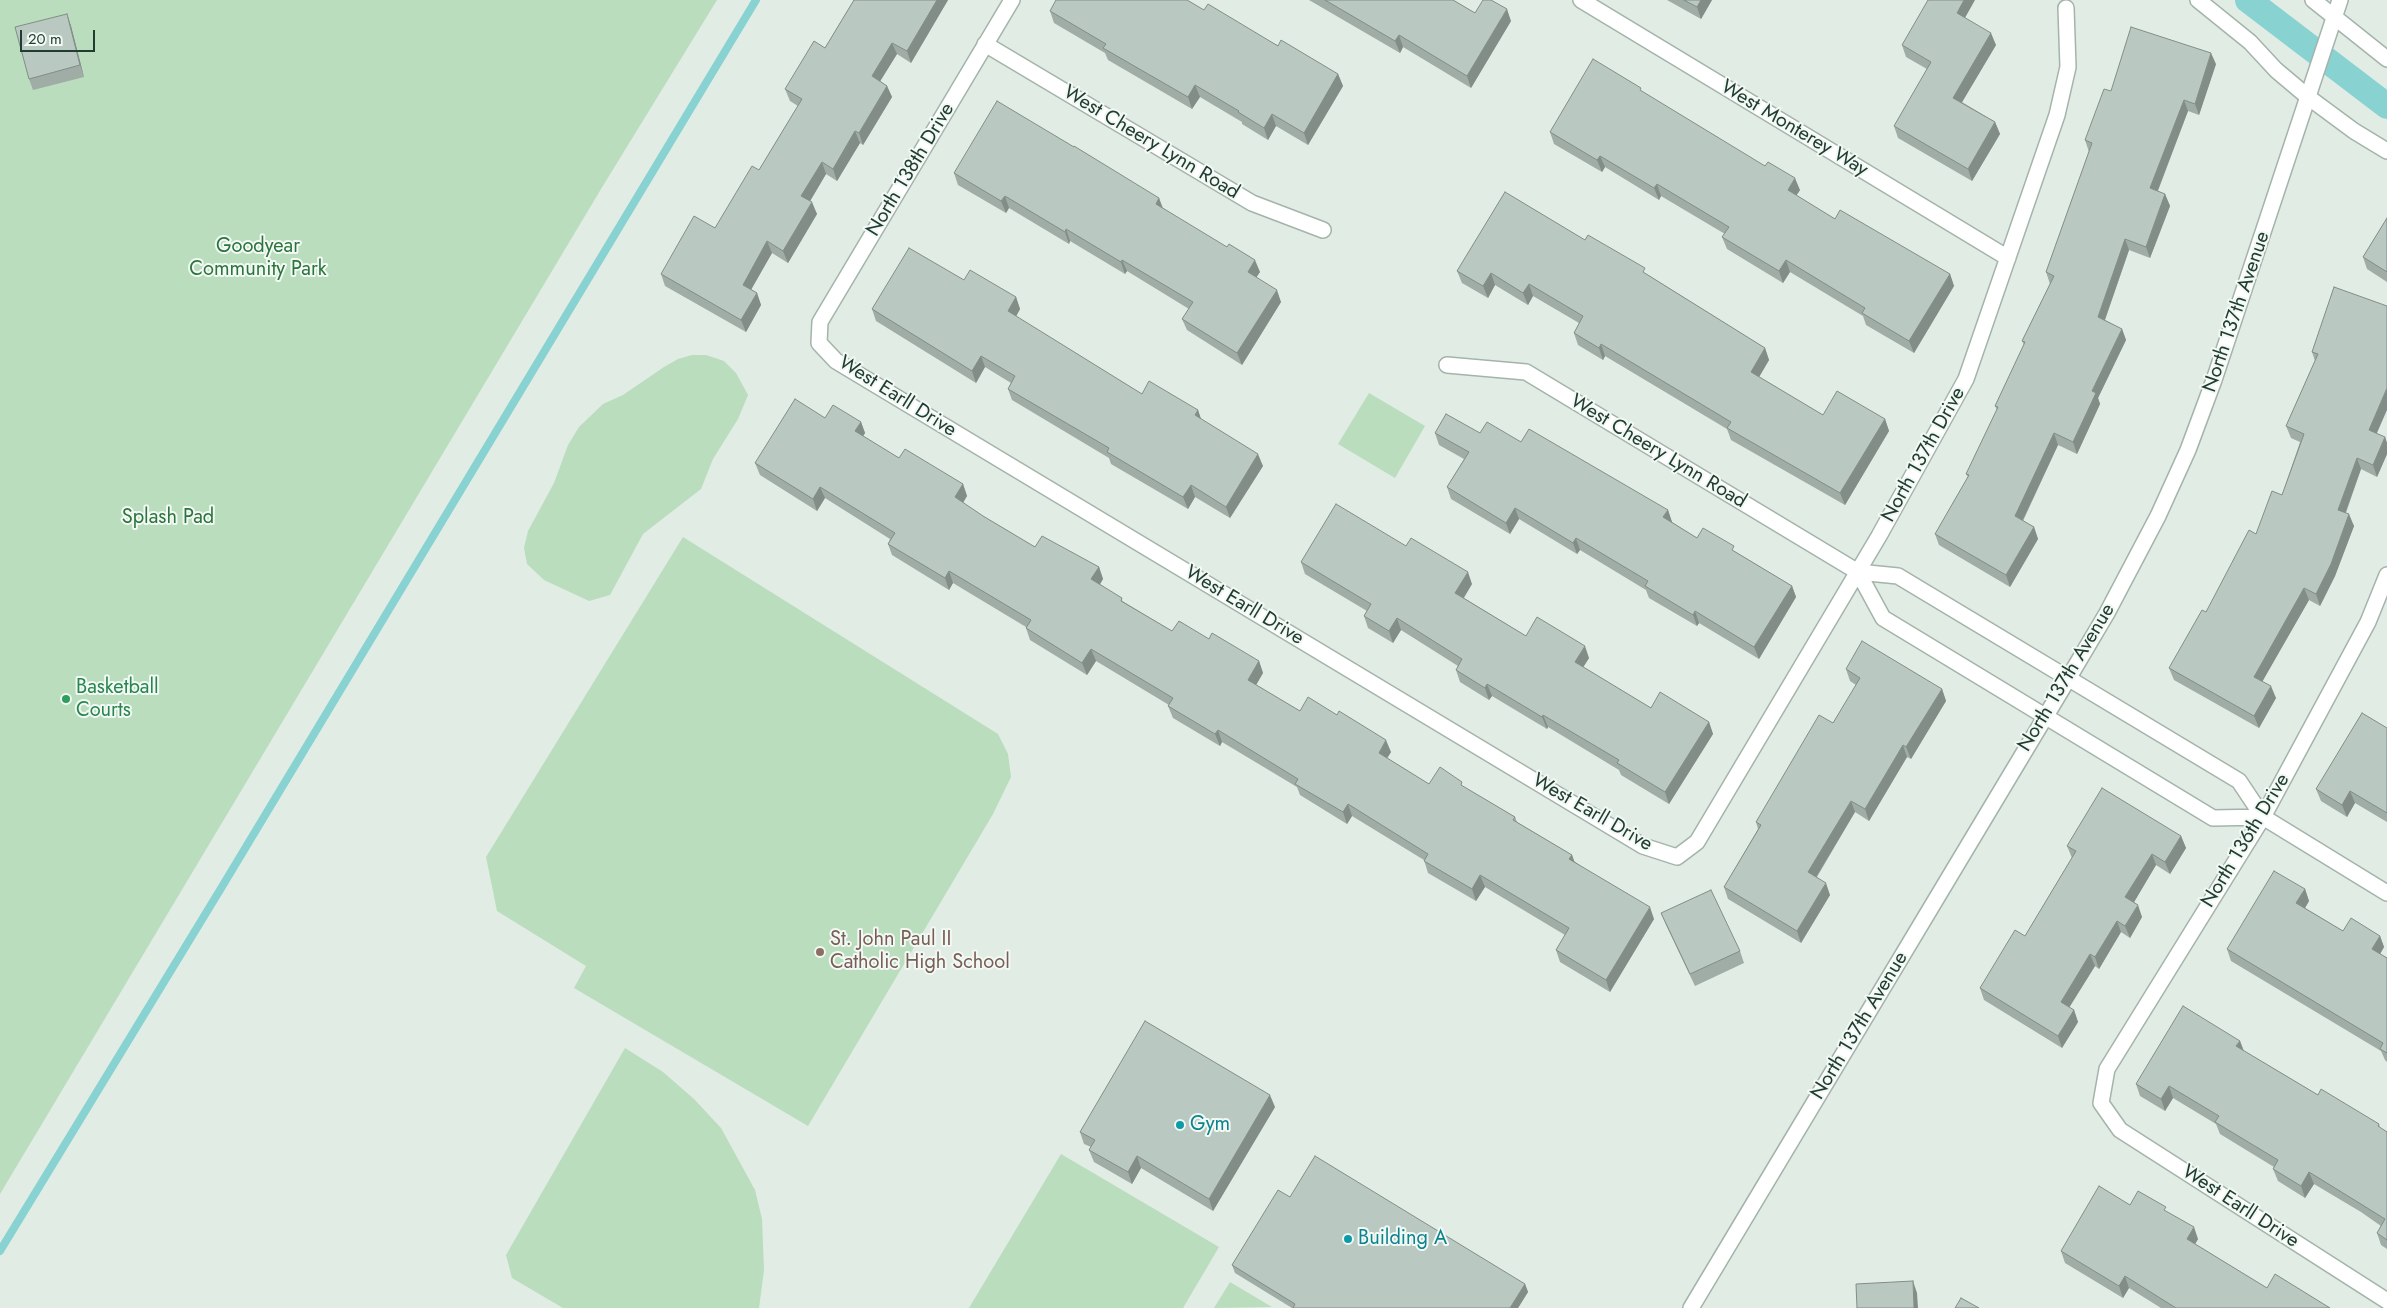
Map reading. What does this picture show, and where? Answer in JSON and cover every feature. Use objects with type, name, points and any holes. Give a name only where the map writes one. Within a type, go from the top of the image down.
[{"type":"street","name":"North 138th Drive","points":[[819,343],[820,322],[1012,0]]},
{"type":"street","name":"West Monterey Way","points":[[1582,0],[2008,258]]},
{"type":"street","points":[[2198,0],[2250,42],[2276,70],[2310,92],[2354,131],[2387,151]]},
{"type":"street","points":[[2312,0],[2387,59]]},
{"type":"street","name":"North 137th Avenue","points":[[1691,1308],[2107,613],[2158,516],[2188,450],[2214,380],[2340,0]]},
{"type":"street","name":"North 137th Drive","points":[[1677,857],[1697,842],[1858,572],[1966,379],[2057,115],[2068,67],[2066,8]]},
{"type":"street","name":"West Cheery Lynn Road","points":[[985,44],[1252,203],[1323,230]]},
{"type":"street","name":"West Earll Drive","points":[[819,343],[836,361],[1643,846],[1677,857]]},
{"type":"street","name":"West Cheery Lynn Road","points":[[1447,366],[1526,372],[1858,572],[1898,576],[2239,781],[2263,817],[2387,893]]},
{"type":"street","points":[[1858,572],[1883,618],[2213,818],[2263,817]]},
{"type":"street","name":"North 136th Drive","points":[[2101,1103],[2107,1069],[2263,817],[2368,622],[2387,575]]},
{"type":"street","name":"West Earll Drive","points":[[2101,1103],[2120,1130],[2387,1301]]},
{"type":"green space","name":"Goodyear Community Park","points":[[0,0],[717,0],[601,189],[0,1194]]},
{"type":"green space","points":[[692,355],[706,355],[724,361],[736,373],[748,395],[738,419],[713,459],[701,489],[643,534],[610,595],[589,601],[544,580],[527,564],[524,548],[528,531],[554,483],[568,445],[579,427],[603,404],[623,395],[678,359]]},
{"type":"green space","points":[[1369,393],[1425,426],[1395,478],[1338,444]]},
{"type":"green space","points":[[683,537],[998,734],[1008,754],[1011,777],[993,814],[808,1126],[574,988],[586,966],[497,911],[486,857]]},
{"type":"green space","points":[[625,1048],[663,1072],[694,1099],[721,1128],[755,1190],[762,1219],[764,1270],[759,1308],[563,1308],[512,1278],[506,1255]]},
{"type":"green space","points":[[1061,1154],[1219,1247],[1183,1308],[969,1308]]},
{"type":"green space","points":[[1230,1282],[1272,1307],[1214,1308]]},
{"type":"building","points":[[854,0],[937,0],[907,51],[892,43],[872,76],[887,86],[859,133],[855,131],[833,169],[822,162],[801,196],[812,202],[783,251],[767,241],[743,285],[757,293],[741,320],[661,274],[694,216],[715,228],[752,166],[759,170],[802,99],[785,89],[814,41],[825,48]]},
{"type":"building","points":[[1056,0],[1187,0],[1204,10],[1208,4],[1278,46],[1281,40],[1338,74],[1304,133],[1272,114],[1264,128],[1195,85],[1188,97],[1103,48],[1106,44],[1050,11]]},
{"type":"building","points":[[1325,0],[1453,0],[1475,13],[1483,0],[1491,0],[1507,9],[1467,76],[1399,35],[1395,41]]},
{"type":"building","points":[[1684,0],[1701,0],[1697,7]]},
{"type":"building","points":[[1928,0],[1964,0],[1957,13],[1991,33],[1953,98],[1995,122],[1968,169],[1894,126],[1931,62],[1902,45]]},
{"type":"building","points":[[67,14],[80,65],[29,79],[15,27]]},
{"type":"building","points":[[2131,27],[2211,53],[2195,104],[2184,100],[2150,188],[2165,194],[2146,247],[2125,239],[2098,317],[2122,329],[2092,391],[2096,393],[2073,442],[2054,433],[2015,516],[2034,527],[2006,575],[1935,534],[1969,475],[1966,474],[1998,407],[1995,406],[2025,342],[2022,341],[2054,276],[2046,272],[2092,143],[2085,140],[2104,89],[2111,91]]},
{"type":"building","points":[[1593,59],[1765,166],[1768,162],[1795,178],[1788,190],[1835,219],[1840,210],[1950,274],[1909,341],[1862,313],[1865,308],[1786,260],[1779,271],[1722,237],[1729,227],[1657,184],[1654,188],[1600,156],[1597,160],[1550,132]]},
{"type":"building","points":[[997,101],[1159,198],[1156,204],[1227,247],[1229,244],[1255,260],[1248,272],[1277,290],[1237,353],[1182,319],[1193,302],[1066,229],[1065,232],[1005,196],[1001,201],[954,173]]},
{"type":"building","points":[[1505,192],[1585,240],[1588,235],[1645,268],[1643,272],[1765,348],[1751,372],[1823,415],[1837,391],[1885,419],[1840,493],[1727,428],[1731,422],[1601,344],[1599,348],[1574,333],[1583,316],[1529,284],[1523,293],[1491,273],[1483,286],[1457,271]]},
{"type":"building","points":[[2387,218],[2387,272],[2363,257]]},
{"type":"building","points":[[909,248],[964,280],[970,270],[1016,297],[1008,311],[1142,394],[1149,381],[1198,410],[1195,415],[1258,454],[1226,507],[1191,485],[1183,497],[1107,452],[1109,448],[1008,389],[1015,376],[981,356],[972,371],[872,309]]},
{"type":"building","points":[[2334,287],[2387,306],[2387,388],[2369,430],[2385,437],[2373,465],[2357,458],[2338,510],[2349,514],[2331,564],[2316,594],[2304,588],[2254,677],[2271,686],[2254,716],[2169,668],[2202,610],[2206,612],[2249,530],[2256,534],[2272,491],[2282,495],[2304,434],[2286,426],[2318,354],[2312,352]]},
{"type":"building","points":[[795,399],[825,418],[833,405],[861,422],[855,431],[899,458],[905,449],[963,484],[955,497],[983,516],[1035,547],[1042,536],[1099,567],[1091,579],[1122,598],[1121,601],[1172,631],[1179,621],[1209,639],[1212,633],[1259,661],[1248,680],[1300,711],[1308,697],[1337,715],[1339,711],[1386,740],[1379,753],[1429,784],[1440,767],[1462,782],[1461,785],[1515,817],[1513,820],[1572,855],[1569,859],[1650,907],[1606,980],[1556,950],[1569,928],[1480,875],[1472,889],[1424,861],[1428,854],[1348,804],[1343,812],[1295,784],[1298,779],[1218,730],[1215,734],[1168,706],[1173,698],[1091,649],[1082,663],[1026,628],[1031,620],[949,571],[945,578],[888,544],[895,533],[820,487],[813,499],[755,463]]},
{"type":"building","points":[[1446,414],[1480,433],[1487,422],[1521,442],[1529,429],[1668,510],[1663,517],[1697,538],[1703,528],[1734,546],[1732,550],[1792,586],[1754,647],[1695,611],[1693,615],[1645,586],[1648,581],[1576,538],[1573,543],[1515,508],[1506,523],[1447,487],[1469,452],[1435,433]]},
{"type":"building","points":[[1336,504],[1406,546],[1411,538],[1468,572],[1455,593],[1526,636],[1537,617],[1585,646],[1575,662],[1651,708],[1660,692],[1709,722],[1665,792],[1617,763],[1619,760],[1543,715],[1542,717],[1487,684],[1485,688],[1456,670],[1462,659],[1397,618],[1389,631],[1364,616],[1371,604],[1301,562]]},
{"type":"building","points":[[1862,641],[1942,689],[1906,747],[1903,745],[1865,809],[1851,801],[1808,872],[1826,883],[1797,931],[1724,887],[1761,825],[1756,822],[1819,715],[1833,723],[1860,678],[1846,669]]},
{"type":"building","points":[[2362,713],[2387,728],[2387,813],[2350,791],[2342,805],[2316,789]]},
{"type":"building","points":[[2102,788],[2181,836],[2165,862],[2152,854],[2125,897],[2138,905],[2125,926],[2117,921],[2095,957],[2090,954],[2061,1002],[2074,1010],[2058,1036],[1980,988],[2015,930],[2025,936],[2076,851],[2067,846]]},
{"type":"building","points":[[2274,871],[2305,889],[2296,903],[2343,931],[2351,918],[2380,936],[2372,949],[2387,958],[2387,1053],[2380,1049],[2383,1043],[2227,949]]},
{"type":"building","points":[[1711,890],[1740,951],[1690,974],[1661,913]]},
{"type":"building","points":[[2183,1006],[2240,1041],[2236,1046],[2318,1095],[2321,1089],[2379,1124],[2378,1126],[2387,1132],[2387,1240],[2377,1233],[2385,1219],[2309,1172],[2301,1186],[2273,1169],[2278,1160],[2215,1122],[2219,1116],[2169,1086],[2161,1099],[2136,1084]]},
{"type":"building","name":"Gym","points":[[1145,1021],[1270,1095],[1209,1199],[1137,1156],[1128,1172],[1089,1150],[1095,1140],[1080,1132]]},
{"type":"building","name":"Building A","points":[[1315,1156],[1525,1284],[1510,1308],[1293,1308],[1295,1304],[1232,1265],[1278,1190],[1290,1197]]},
{"type":"building","points":[[2099,1186],[2130,1205],[2138,1191],[2166,1207],[2164,1210],[2194,1227],[2187,1239],[2267,1288],[2275,1274],[2330,1308],[2176,1308],[2125,1276],[2119,1286],[2061,1251]]},
{"type":"building","points":[[1913,1281],[1914,1308],[1857,1308],[1856,1284]]},
{"type":"building","points":[[1961,1298],[1979,1308],[1955,1308]]},
{"type":"waterway","points":[[0,1251],[220,890],[756,0]]},
{"type":"waterway","points":[[2248,0],[2387,106]]},
{"type":"place","name":"Basketball Courts","points":[[66,699]]},
{"type":"place","name":"St. John Paul II Catholic High School","points":[[820,952]]},
{"type":"place","name":"Gym","points":[[1180,1125]]},
{"type":"place","name":"Building A","points":[[1348,1239]]},
{"type":"park label","name":"Splash Pad","points":[[168,518]]}]
